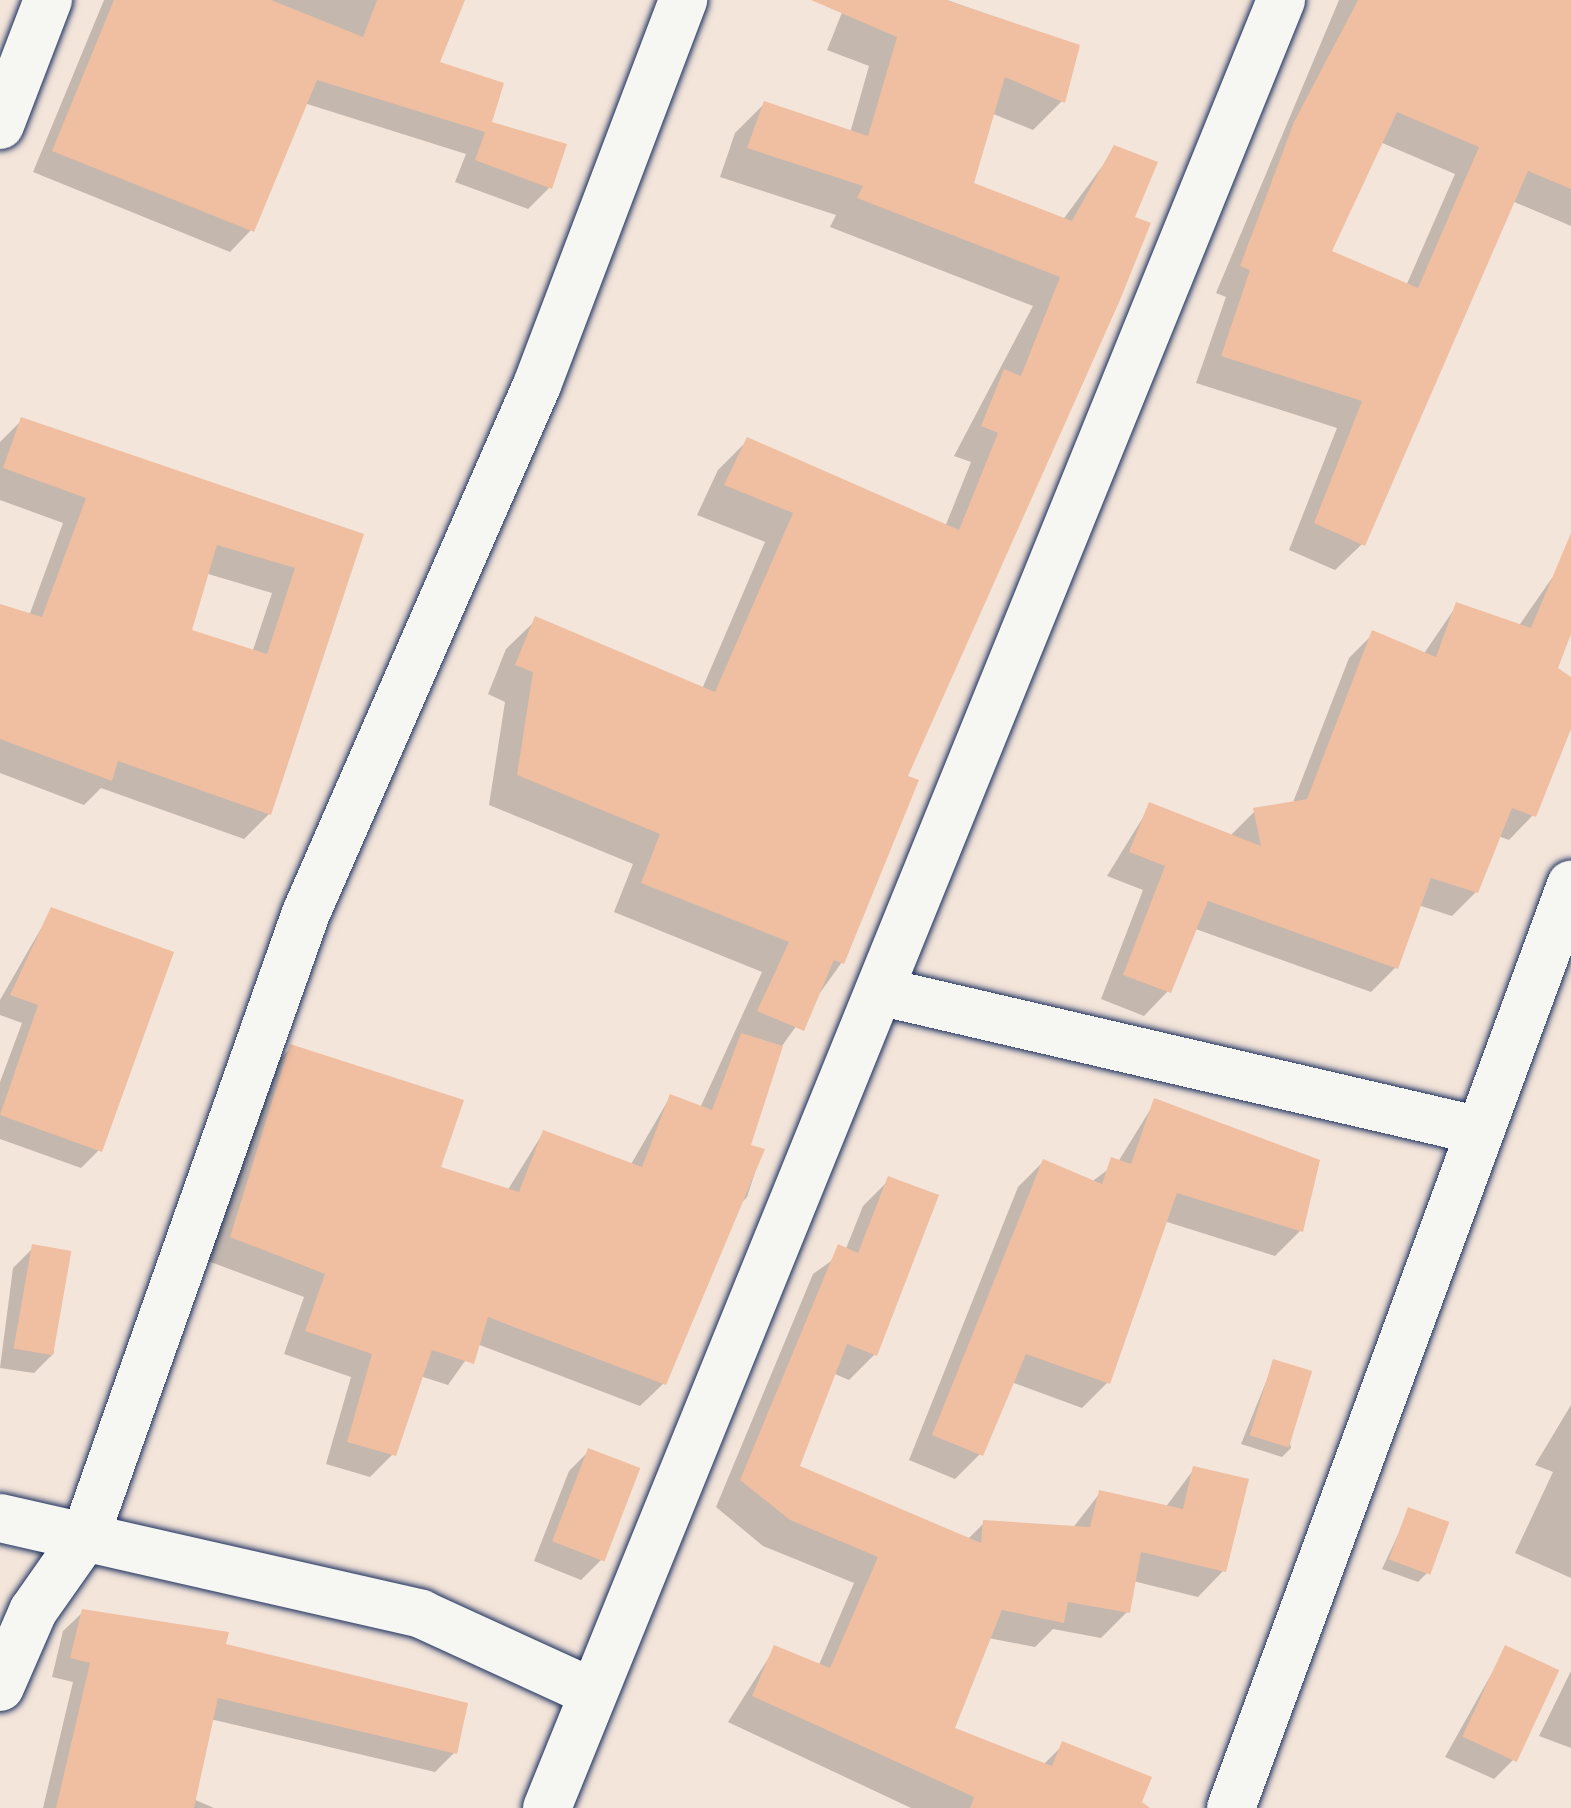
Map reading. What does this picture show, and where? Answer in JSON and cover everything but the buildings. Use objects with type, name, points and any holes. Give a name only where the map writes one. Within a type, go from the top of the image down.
[{"type":"street","points":[[0,125],[48,0]]},
{"type":"street","points":[[0,1687],[33,1611],[85,1537],[306,914],[537,385],[683,0]]},
{"type":"street","points":[[547,1808],[591,1692],[887,993],[1281,0]]},
{"type":"street","points":[[1231,1808],[1476,1130],[1571,885]]},
{"type":"street","points":[[887,993],[1476,1130]]},
{"type":"street","points":[[0,1518],[421,1614],[591,1692]]}]
